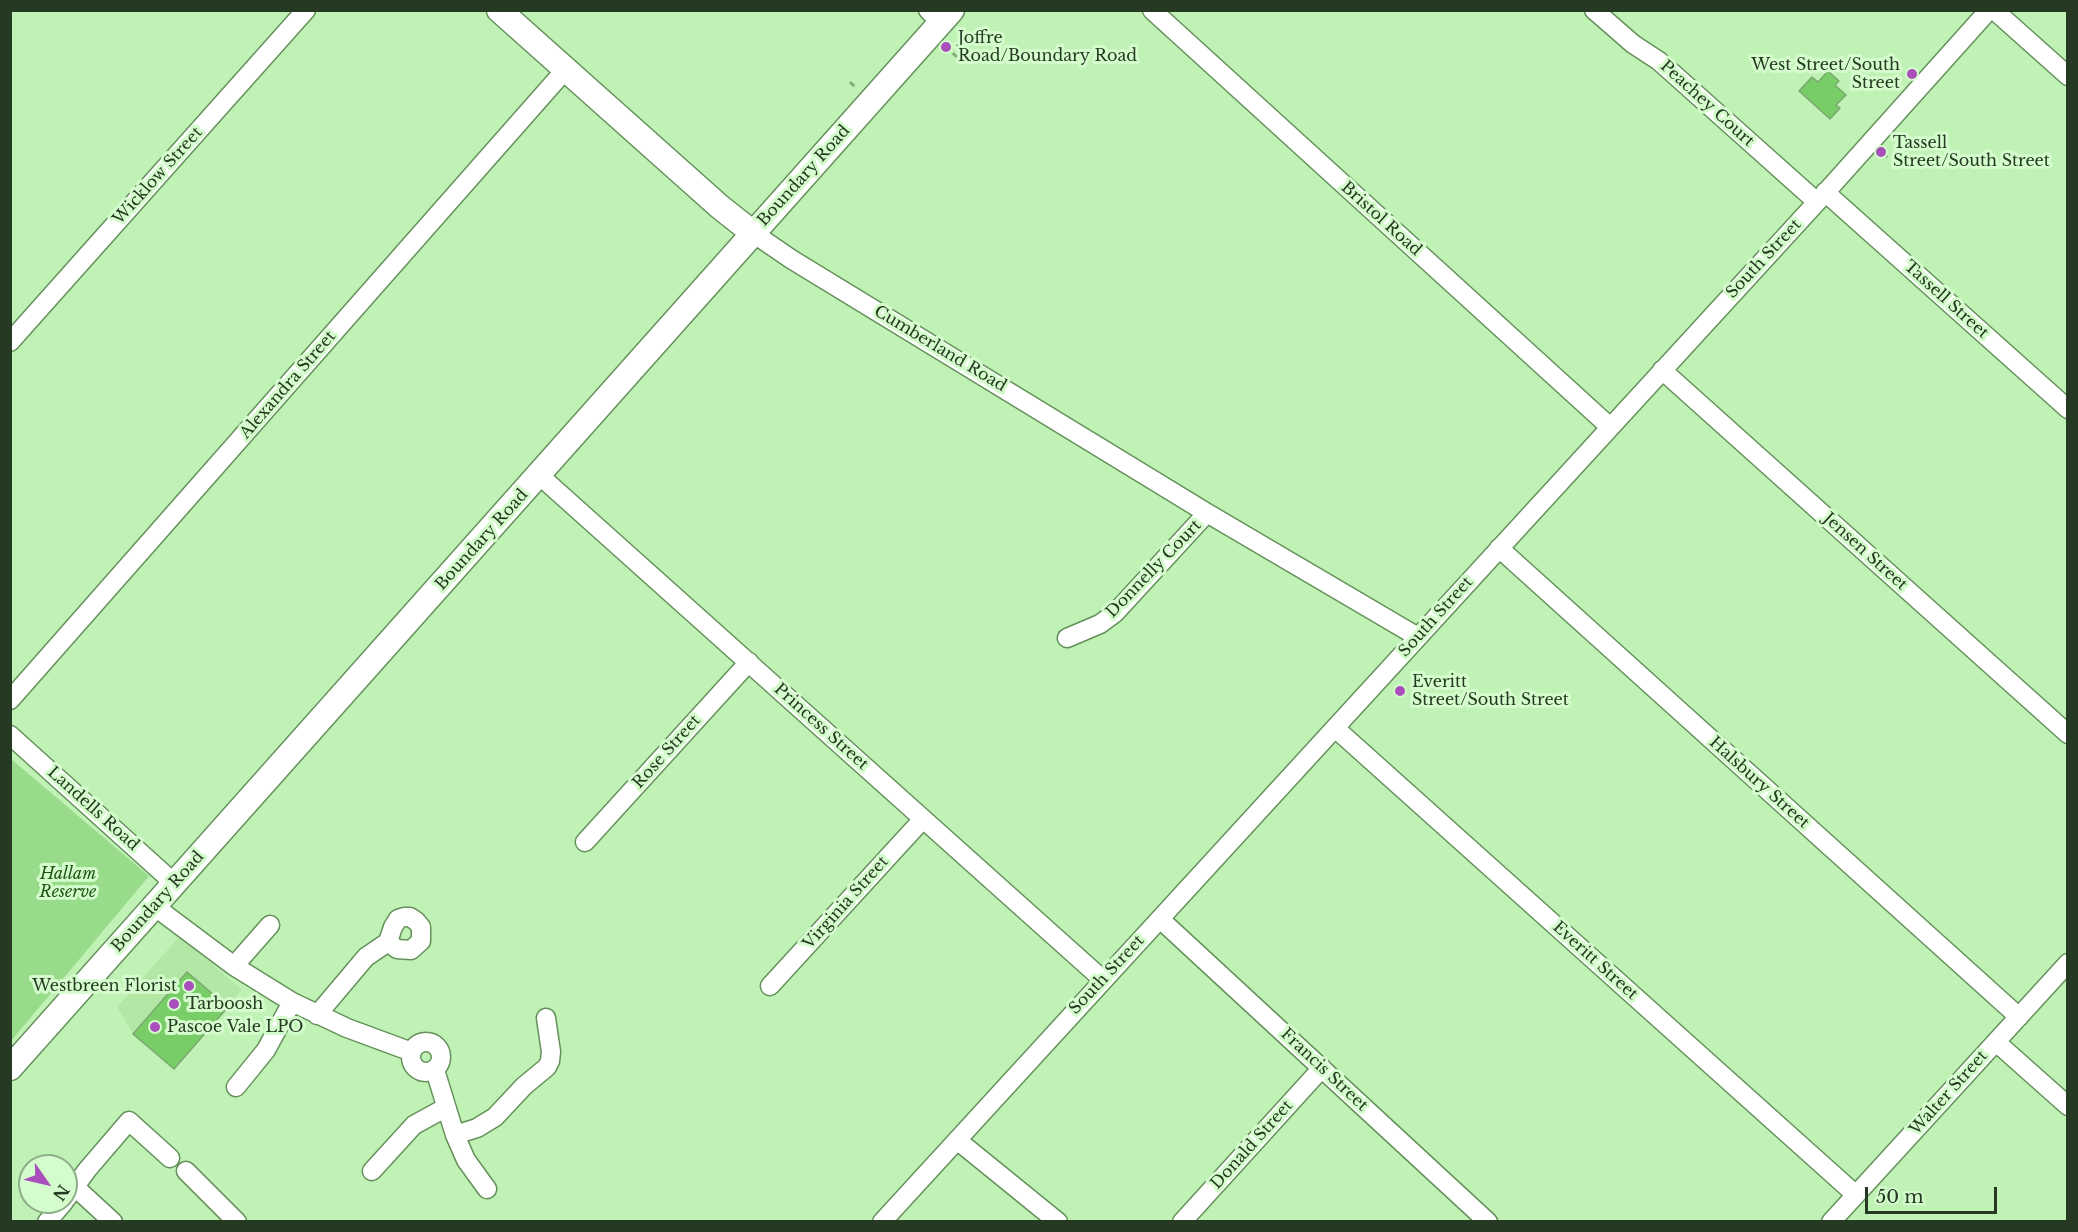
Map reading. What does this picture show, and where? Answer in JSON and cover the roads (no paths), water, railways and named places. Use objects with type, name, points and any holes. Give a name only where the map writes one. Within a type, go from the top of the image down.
[{"type":"main road","name":"Cumberland Road","points":[[499,10],[720,207],[753,233]]},
{"type":"main road","name":"Boundary Road","points":[[10,1068],[753,233],[940,15]]},
{"type":"street","name":"Wicklow Street","points":[[10,342],[306,10]]},
{"type":"street","name":"Bristol Road","points":[[1152,10],[1610,426]]},
{"type":"street","name":"Peachey Court","points":[[1594,10],[1633,44],[1659,61],[1821,197]]},
{"type":"street","name":"South Street","points":[[882,1221],[1821,197],[1989,10]]},
{"type":"street","points":[[1994,10],[2067,76]]},
{"type":"street","name":"Alexandra Street","points":[[10,700],[566,69]]},
{"type":"street","name":"Tassell Street","points":[[1821,197],[2067,409]]},
{"type":"street","name":"Cumberland Road","points":[[753,233],[791,259],[1207,513],[1418,637]]},
{"type":"street","name":"Jensen Street","points":[[1662,370],[2067,734]]},
{"type":"street","name":"Princess Street","points":[[539,475],[1102,979]]},
{"type":"street","name":"Donnelly Court","points":[[1067,638],[1100,624],[1114,613],[1207,513]]},
{"type":"street","name":"Halsbury Street","points":[[1499,548],[2019,1017]]},
{"type":"street","name":"Rose Street","points":[[585,842],[749,662]]},
{"type":"street","name":"Everitt Street","points":[[1335,728],[1856,1195]]},
{"type":"street","name":"Landells Road","points":[[10,735],[175,884]]},
{"type":"street","name":"Virginia Street","points":[[770,986],[922,819]]},
{"type":"street","points":[[154,906],[234,966],[292,1002],[379,1041],[412,1052]]},
{"type":"street","name":"Francis Street","points":[[1160,919],[1488,1221]]},
{"type":"street","points":[[234,966],[270,925]]},
{"type":"street","points":[[317,1015],[366,957],[388,942]]},
{"type":"street","name":"Walter Street","points":[[1831,1221],[2067,963]]},
{"type":"street","points":[[237,1087],[266,1050],[292,1002]]},
{"type":"street","points":[[454,1135],[477,1128],[495,1117],[524,1086],[547,1067],[550,1052],[546,1018]]},
{"type":"street","points":[[422,1042],[435,1044],[442,1055],[441,1062],[435,1070],[426,1072],[417,1069],[411,1061],[412,1052],[422,1042]]},
{"type":"street","points":[[1996,1042],[2067,1106]]},
{"type":"street","name":"Donald Street","points":[[1182,1221],[1322,1068]]},
{"type":"street","points":[[435,1070],[454,1135],[466,1160],[486,1189]]},
{"type":"street","points":[[372,1171],[414,1125],[445,1108]]},
{"type":"street","points":[[78,1182],[129,1120],[170,1158]]},
{"type":"street","points":[[957,1140],[1058,1221]]},
{"type":"street","points":[[186,1171],[225,1218]]},
{"type":"street","points":[[78,1202],[113,1221]]},
{"type":"place","name":"Joffre Road/Boundary Road","points":[[946,47]]},
{"type":"place","name":"West Street/South Street","points":[[1912,74]]},
{"type":"place","name":"Tassell Street/South Street","points":[[1881,152]]},
{"type":"place","name":"Everitt Street/South Street","points":[[1400,691]]},
{"type":"place","name":"Westbreen Florist","points":[[189,986]]},
{"type":"place","name":"Tarboosh","points":[[174,1004]]},
{"type":"place","name":"Pascoe Vale LPO","points":[[155,1027]]},
{"type":"park label","name":"Hallam Reserve","points":[[68,883]]}]
